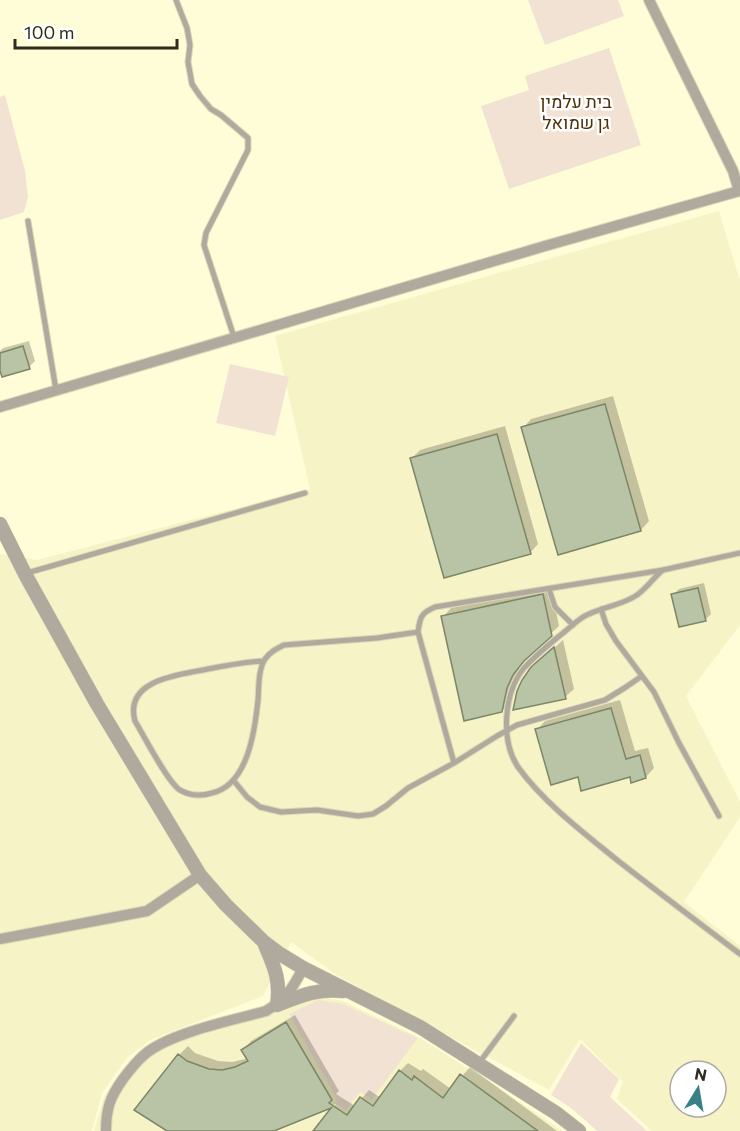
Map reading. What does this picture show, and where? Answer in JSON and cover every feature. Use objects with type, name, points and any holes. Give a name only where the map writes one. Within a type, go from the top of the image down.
[{"type":"street","points":[[0,407],[534,249],[739,191],[733,171],[650,0]]},
{"type":"street","points":[[0,524],[97,704],[200,875],[225,905],[280,954],[420,1027],[556,1113],[579,1131]]},
{"type":"street","points":[[0,939],[147,911],[200,875]]},
{"type":"street","points":[[264,942],[277,977],[279,988],[277,1005]]},
{"type":"street","points":[[277,1005],[294,987],[303,968]]},
{"type":"street","points":[[106,1131],[106,1114],[111,1099],[130,1069],[156,1047],[184,1035],[266,1011],[312,992],[333,990],[351,993]]},
{"type":"lane","points":[[176,0],[187,28],[190,45],[188,62],[192,84],[211,109],[248,138],[248,150],[206,233],[204,244],[234,337]]},
{"type":"lane","points":[[28,221],[56,390]]},
{"type":"lane","points":[[25,574],[306,493]]},
{"type":"lane","points":[[454,763],[418,632],[420,617],[427,610],[663,570],[740,553]]},
{"type":"lane","points":[[663,570],[636,596],[583,617],[524,668],[509,698],[506,720],[511,750],[517,765],[575,826],[670,902],[740,954]]},
{"type":"lane","points":[[549,589],[555,607],[573,625]]},
{"type":"lane","points":[[601,609],[606,624],[616,641],[654,692],[719,816]]},
{"type":"lane","points":[[264,661],[242,662],[166,677],[149,686],[139,695],[132,712],[135,721],[173,785],[180,790],[201,795],[213,793],[224,789],[234,781],[243,767],[256,719],[260,674],[264,661],[273,651],[284,645],[377,638],[418,632]]},
{"type":"lane","points":[[234,781],[247,797],[260,807],[281,812],[317,810],[358,816],[373,814],[408,788],[516,725],[604,700],[642,676]]},
{"type":"lane","points":[[478,1065],[514,1016]]},
{"type":"shaded area","points":[[719,211],[740,281],[740,625],[686,696],[740,802],[740,817],[684,902],[740,946],[740,1131],[652,1131],[617,1099],[623,1082],[580,1039],[549,1090],[338,976],[291,942],[263,996],[150,1040],[127,1058],[102,1093],[92,1131],[0,1131],[0,554],[37,560],[310,489],[275,336]]},
{"type":"shaded area","points":[[319,997],[343,1001],[420,1038],[563,1131],[94,1131],[104,1097],[128,1063],[149,1046],[174,1035],[266,1005]]},
{"type":"green space","points":[[528,0],[618,0],[624,16],[545,45]]},
{"type":"green space","name":"בית עלמין גן שמואל","points":[[609,48],[641,145],[509,189],[481,106],[529,90],[525,76]]},
{"type":"green space","points":[[5,95],[25,171],[28,197],[24,212],[0,220],[0,97]]},
{"type":"green space","points":[[230,364],[289,377],[275,436],[216,423]]},
{"type":"green space","points":[[318,1000],[343,1004],[418,1038],[372,1099],[360,1092],[346,1110],[335,1103],[337,1099],[289,1014]]},
{"type":"green space","points":[[581,1043],[619,1079],[610,1097],[647,1131],[597,1131],[571,1108],[551,1095]]},
{"type":"building","points":[[23,346],[30,369],[2,377],[0,353]]},
{"type":"building","points":[[605,404],[641,531],[558,555],[521,427]]},
{"type":"building","points":[[497,434],[531,554],[444,578],[410,458]]},
{"type":"building","points":[[698,588],[706,621],[679,627],[671,594]]},
{"type":"building","points":[[543,594],[552,636],[524,661],[513,675],[507,688],[502,712],[464,721],[441,616]]},
{"type":"building","points":[[554,647],[566,699],[513,710],[522,680],[531,667]]},
{"type":"building","points":[[611,708],[626,759],[640,755],[646,778],[631,783],[630,777],[581,791],[578,777],[551,785],[535,729]]},
{"type":"building","points":[[286,1022],[332,1100],[329,1103],[347,1115],[360,1097],[373,1106],[399,1070],[412,1080],[414,1076],[443,1098],[460,1074],[538,1131],[313,1131],[331,1108],[274,1131],[167,1131],[134,1110],[178,1054],[187,1061],[209,1069],[222,1070],[235,1067],[248,1061],[241,1050]]}]
